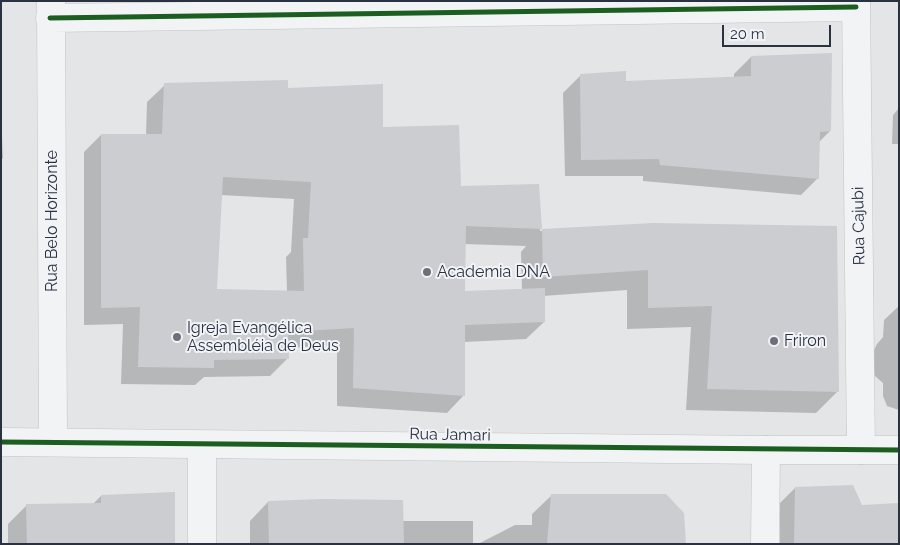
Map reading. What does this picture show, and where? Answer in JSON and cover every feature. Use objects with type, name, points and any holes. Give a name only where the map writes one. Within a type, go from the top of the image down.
[{"type":"street","points":[[51,9],[856,4]]},
{"type":"street","name":"Rua Cajubi","points":[[856,4],[861,450]]},
{"type":"street","name":"Rua Belo Horizonte","points":[[51,9],[53,442]]},
{"type":"street","name":"Rua Jamari","points":[[1,442],[899,450]]},
{"type":"street","points":[[202,445],[202,544]]},
{"type":"street","points":[[765,544],[766,450]]},
{"type":"building","points":[[832,53],[831,131],[820,132],[819,179],[660,165],[659,159],[581,160],[580,74],[626,71],[626,81],[751,76],[751,56]]},
{"type":"building","points":[[288,80],[288,88],[383,84],[383,127],[459,125],[461,186],[539,184],[542,229],[466,226],[465,291],[545,288],[545,322],[465,325],[465,396],[353,388],[354,328],[288,332],[289,359],[214,360],[214,368],[138,367],[140,307],[101,308],[101,134],[162,134],[164,83]],"holes":[[[223,177],[311,182],[308,238],[303,238],[304,291],[217,289]]]},
{"type":"building","name":"Friron","points":[[653,223],[837,226],[839,392],[707,389],[712,306],[648,308],[648,270],[543,277],[542,229]]},
{"type":"building","points":[[853,485],[862,505],[899,503],[899,544],[794,544],[795,487]]},
{"type":"building","points":[[175,492],[175,544],[27,544],[26,504],[101,503],[101,495]]},
{"type":"building","points":[[551,494],[666,494],[684,513],[686,544],[547,544]]},
{"type":"building","points":[[322,499],[403,500],[404,544],[269,544],[268,501]]},
{"type":"cycle path","points":[[50,18],[856,7]]},
{"type":"cycle path","points":[[1,442],[899,450]]},
{"type":"place","name":"Academia DNA","points":[[427,272]]},
{"type":"place","name":"Igreja Evangélica Assembléia de Deus","points":[[177,337]]},
{"type":"place","name":"Friron","points":[[774,341]]}]
